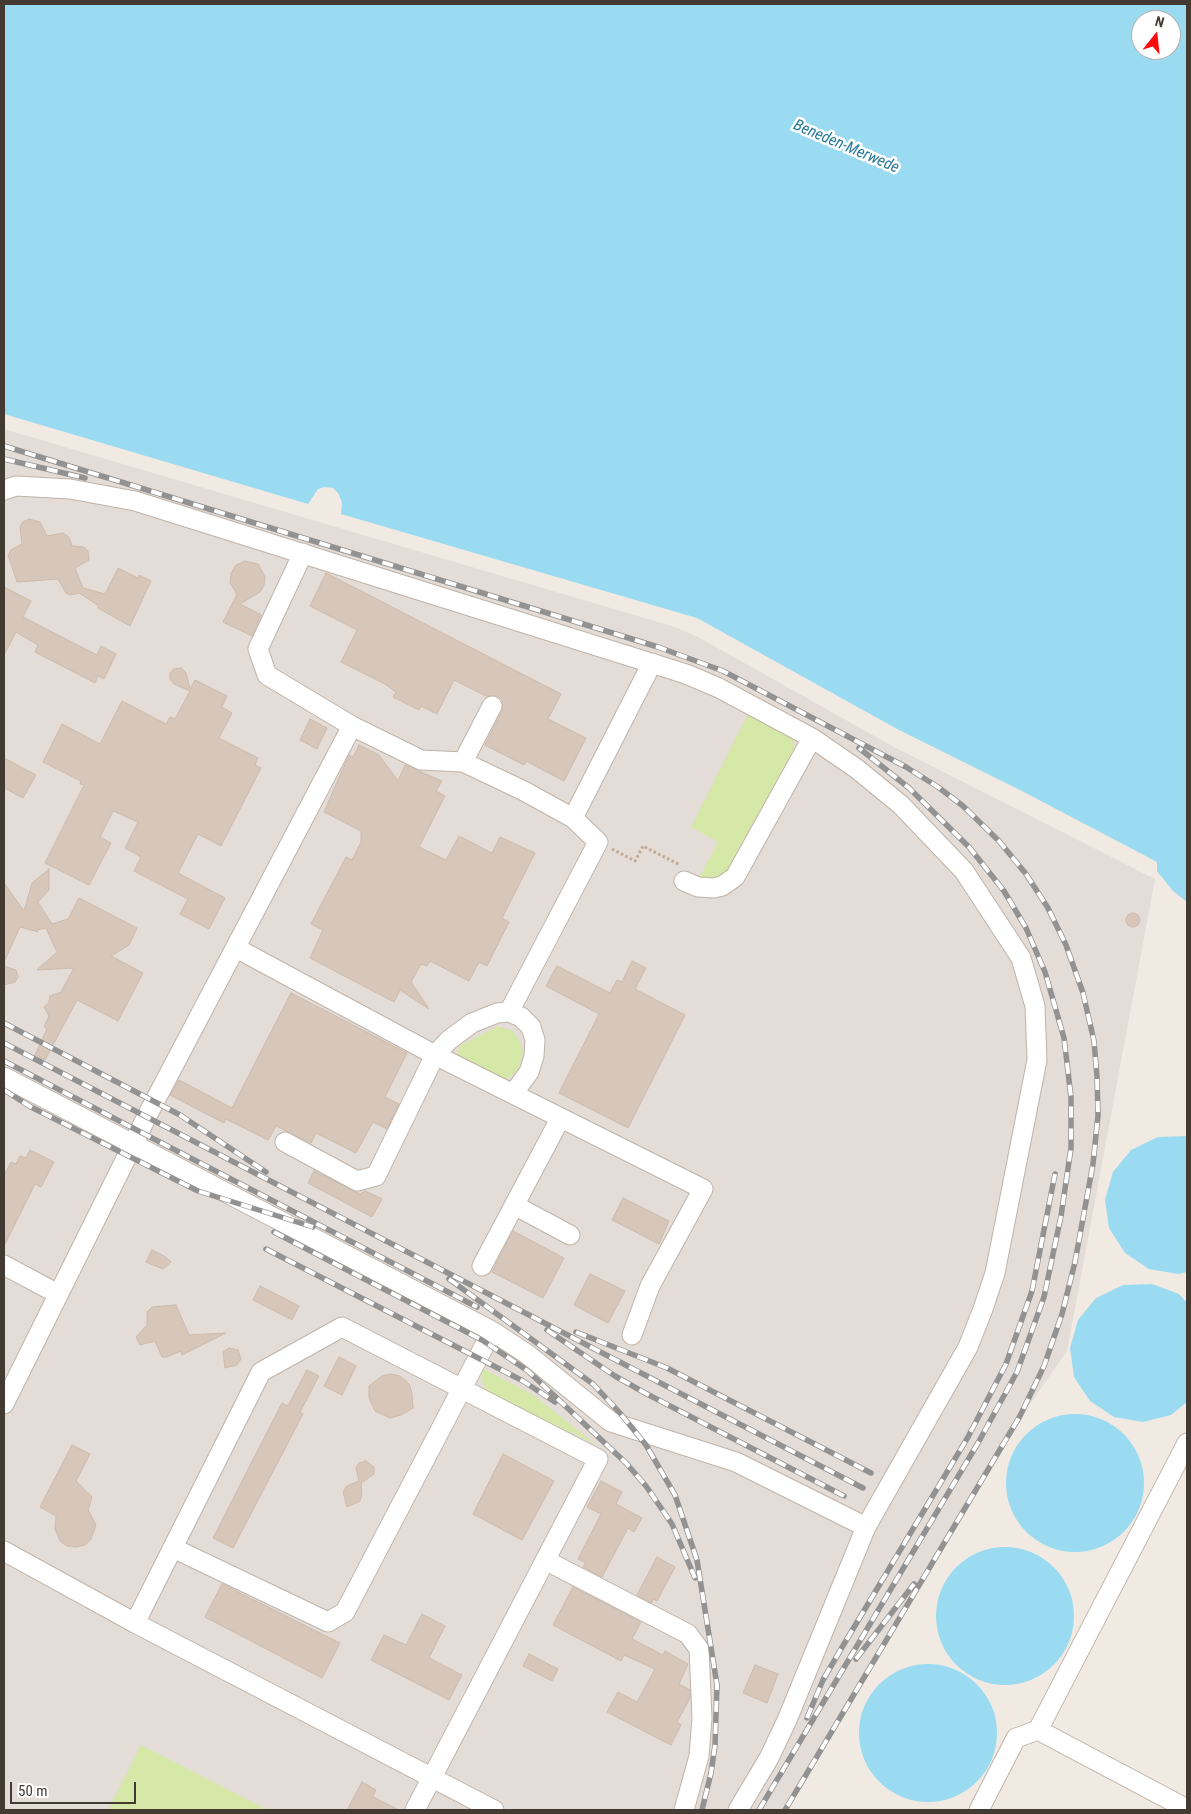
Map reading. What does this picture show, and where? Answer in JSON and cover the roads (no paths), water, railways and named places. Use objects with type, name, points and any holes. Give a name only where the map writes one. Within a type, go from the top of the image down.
[{"type":"lane","points":[[4,490],[16,486],[70,489],[135,501],[652,663],[686,674],[719,688],[812,738],[857,769],[901,805],[964,871],[1021,958],[1035,1006],[1037,1060],[995,1274],[968,1347],[866,1527],[787,1720],[769,1758],[738,1810]]},
{"type":"lane","points":[[303,553],[258,649],[266,675],[352,726],[422,760],[463,762],[573,818],[598,842],[509,1012]]},
{"type":"lane","points":[[573,818],[652,663]]},
{"type":"lane","points":[[463,762],[492,706]]},
{"type":"lane","points":[[4,1404],[135,1144],[148,1114],[352,726]]},
{"type":"lane","points":[[684,881],[698,887],[714,888],[722,886],[736,877],[812,738]]},
{"type":"lane","points":[[236,948],[435,1055],[703,1190],[650,1286],[632,1334]]},
{"type":"lane","points":[[285,1142],[357,1181],[376,1176],[435,1055],[449,1040],[472,1023],[497,1013],[509,1012],[521,1017],[530,1027],[535,1040],[534,1056],[529,1072],[513,1094]]},
{"type":"lane","points":[[4,1077],[492,1331],[534,1358],[611,1422],[736,1462],[866,1527]]},
{"type":"lane","points":[[482,1266],[516,1206],[560,1119]]},
{"type":"lane","points":[[516,1206],[570,1235]]},
{"type":"lane","points":[[4,1265],[58,1294]]},
{"type":"lane","points":[[135,1623],[261,1372],[342,1327],[598,1459],[547,1561],[415,1810]]},
{"type":"lane","points":[[173,1548],[328,1622],[345,1612],[492,1331]]},
{"type":"lane","points":[[979,1810],[1016,1738],[1038,1730],[1185,1451]]},
{"type":"lane","points":[[4,1551],[135,1623],[494,1810]]},
{"type":"lane","points":[[547,1561],[688,1634],[699,1649],[702,1718],[699,1756],[684,1810]]},
{"type":"lane","points":[[1038,1730],[1162,1804],[1187,1809]]},
{"type":"water","name":"Beneden-Merwede","points":[[4,4],[1187,4],[1187,902],[1173,891],[1157,871],[1157,862],[1022,791],[899,730],[697,618],[341,514],[342,502],[338,493],[333,488],[325,487],[318,489],[308,504],[4,414]]},
{"type":"water","points":[[1187,1136],[1187,1272],[1178,1274],[1149,1269],[1125,1253],[1109,1228],[1105,1200],[1113,1172],[1131,1150],[1158,1137]]},
{"type":"water","points":[[1152,1284],[1179,1294],[1187,1303],[1187,1402],[1171,1415],[1143,1422],[1114,1417],[1090,1401],[1074,1377],[1070,1348],[1078,1320],[1096,1298],[1123,1285]]},
{"type":"water","points":[[1075,1414],[1101,1419],[1124,1434],[1139,1457],[1144,1483],[1139,1509],[1124,1532],[1101,1547],[1075,1552],[1049,1547],[1026,1532],[1011,1509],[1006,1483],[1011,1457],[1026,1434],[1049,1419]]},
{"type":"water","points":[[1005,1547],[1031,1552],[1054,1567],[1069,1590],[1074,1616],[1069,1642],[1054,1665],[1031,1680],[1005,1685],[979,1680],[956,1665],[941,1642],[936,1616],[941,1590],[956,1567],[979,1552]]},
{"type":"water","points":[[928,1664],[954,1669],[977,1684],[992,1707],[997,1733],[992,1759],[977,1782],[954,1797],[928,1802],[902,1797],[879,1782],[864,1759],[859,1733],[864,1707],[879,1684],[902,1669]]},
{"type":"railway","points":[[4,446],[658,647],[723,671],[906,767],[938,787],[963,806],[999,841],[1026,874],[1048,908],[1066,945],[1083,993],[1094,1041],[1097,1077],[1098,1115],[1093,1164],[1075,1262],[1062,1314],[1044,1366],[1020,1416],[785,1810]]},
{"type":"railway","points":[[4,459],[85,478]]},
{"type":"railway","points":[[759,1810],[978,1443],[1017,1372],[1044,1297],[1061,1216],[1071,1148],[1071,1097],[1064,1038],[1045,972],[1026,928],[1004,891],[969,847],[909,788],[859,748]]},
{"type":"railway","points":[[4,1023],[180,1115],[266,1172]]},
{"type":"railway","points":[[4,1043],[863,1488]]},
{"type":"railway","points":[[4,1061],[477,1307]]},
{"type":"railway","points":[[4,1090],[31,1107],[198,1191],[313,1227]]},
{"type":"railway","points":[[807,1718],[823,1680],[968,1437],[1006,1364],[1032,1291],[1055,1174]]},
{"type":"railway","points":[[274,1232],[482,1340],[528,1371],[626,1463],[646,1486],[672,1524],[695,1578]]},
{"type":"railway","points":[[266,1249],[523,1381],[555,1402]]},
{"type":"railway","points":[[449,1279],[593,1384],[646,1445],[675,1495],[697,1560],[717,1685],[715,1745],[711,1773],[702,1810]]},
{"type":"railway","points":[[547,1330],[615,1376],[645,1393],[844,1496]]},
{"type":"railway","points":[[576,1332],[667,1368],[871,1473]]},
{"type":"railway","points":[[856,1659],[914,1584]]}]
